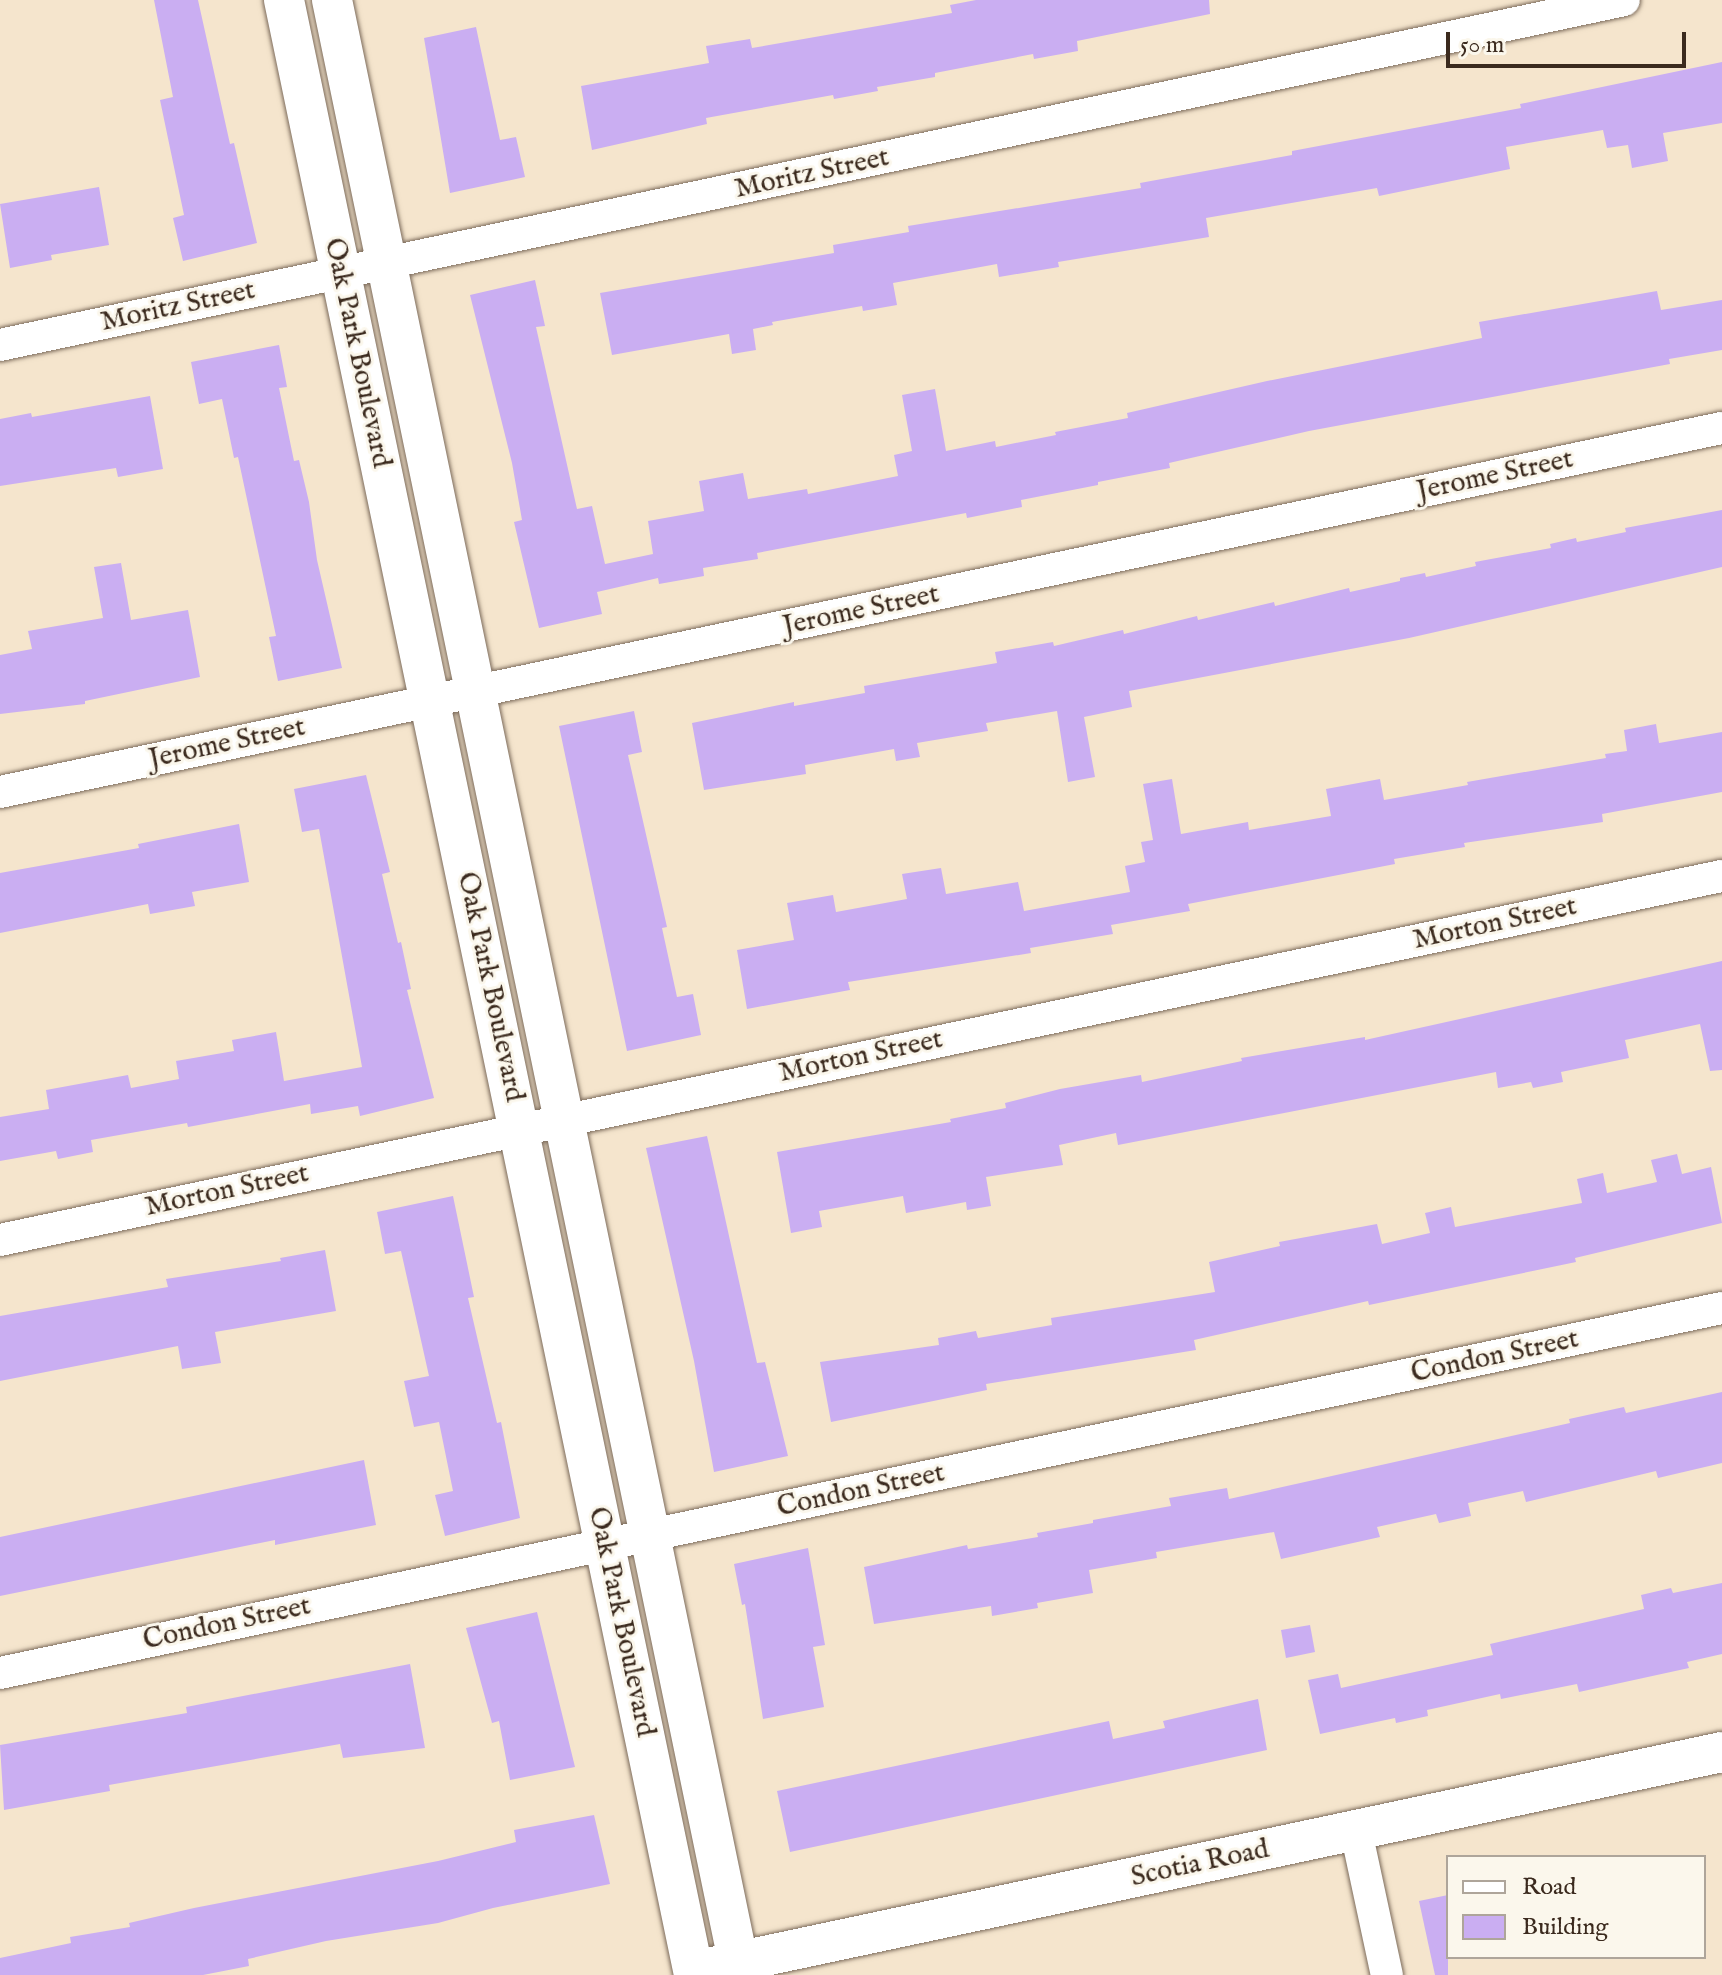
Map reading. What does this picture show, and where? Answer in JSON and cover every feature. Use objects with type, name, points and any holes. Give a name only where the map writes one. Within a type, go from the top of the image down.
[{"type":"street","name":"Oak Park Boulevard","points":[[284,0],[520,1129],[689,1974]]},
{"type":"street","name":"Oak Park Boulevard","points":[[332,0],[740,1968]]},
{"type":"street","name":"Moritz Street","points":[[0,345],[1624,0]]},
{"type":"street","name":"Jerome Street","points":[[0,792],[1722,428]]},
{"type":"street","name":"Morton Street","points":[[0,1240],[1722,876]]},
{"type":"street","name":"Condon Street","points":[[0,1673],[1722,1308]]},
{"type":"street","name":"Scotia Road","points":[[689,1974],[740,1968],[1722,1752]]},
{"type":"street","points":[[1356,1831],[1387,1975]]},
{"type":"building","points":[[154,0],[198,0],[230,144],[234,143],[257,243],[183,261],[173,218],[184,215],[160,100],[173,97]]},
{"type":"building","points":[[976,0],[1209,0],[1210,14],[1077,41],[1078,51],[1034,59],[1033,54],[935,73],[935,77],[877,87],[878,91],[834,99],[833,95],[706,118],[707,124],[592,150],[581,86],[709,63],[706,46],[750,39],[752,48],[952,13],[950,5]]},
{"type":"building","points":[[476,27],[500,140],[516,137],[525,177],[450,193],[424,38]]},
{"type":"building","points":[[1722,62],[1722,123],[1663,133],[1668,161],[1632,168],[1628,145],[1607,148],[1603,130],[1506,147],[1510,169],[1379,196],[1377,188],[1206,218],[1209,237],[1058,262],[1059,267],[999,277],[997,264],[893,283],[897,305],[863,311],[862,306],[772,322],[773,325],[753,329],[756,350],[732,354],[729,334],[612,355],[600,293],[834,253],[833,245],[909,232],[908,226],[1141,188],[1140,183],[1521,108],[1520,104]]},
{"type":"building","points":[[99,187],[109,245],[51,255],[52,260],[10,268],[0,204]]},
{"type":"building","points":[[535,280],[545,326],[536,327],[577,509],[592,506],[605,564],[653,554],[648,521],[704,511],[699,481],[743,473],[748,499],[807,489],[808,494],[898,476],[894,455],[912,451],[902,395],[935,389],[946,451],[995,441],[996,447],[1128,418],[1127,413],[1267,381],[1482,338],[1479,322],[1657,291],[1661,310],[1722,300],[1722,350],[1669,359],[1670,364],[1309,431],[1169,463],[1170,468],[1021,500],[1022,507],[967,518],[966,513],[757,553],[758,559],[703,568],[704,576],[659,584],[658,578],[597,592],[602,614],[539,628],[514,522],[522,520],[512,463],[470,295]]},
{"type":"building","points":[[279,345],[287,387],[279,388],[294,461],[299,460],[309,502],[317,560],[342,668],[278,681],[269,637],[276,636],[238,457],[234,458],[222,399],[199,404],[191,362]]},
{"type":"building","points":[[150,396],[163,469],[118,477],[116,468],[0,486],[0,419],[31,413],[32,417]]},
{"type":"building","points":[[1722,510],[1722,567],[1409,638],[1129,691],[1132,707],[1084,717],[1095,777],[1068,782],[1057,711],[986,723],[988,731],[917,743],[920,757],[896,761],[894,749],[805,765],[806,774],[704,790],[692,723],[794,702],[794,706],[865,693],[864,686],[997,663],[995,652],[1053,642],[1054,646],[1123,630],[1124,634],[1197,616],[1198,620],[1274,602],[1275,606],[1349,588],[1350,592],[1400,581],[1400,578],[1425,573],[1426,577],[1476,566],[1475,562],[1551,548],[1550,544],[1576,538],[1577,542],[1626,532],[1625,528]]},
{"type":"building","points":[[121,563],[131,620],[188,610],[200,677],[85,701],[85,704],[0,714],[0,655],[32,649],[28,631],[103,618],[94,567]]},
{"type":"building","points":[[634,711],[642,752],[628,755],[667,927],[662,928],[677,997],[693,994],[701,1035],[627,1051],[559,726]]},
{"type":"building","points":[[1656,724],[1659,743],[1722,732],[1722,792],[1602,814],[1603,822],[1464,843],[1465,847],[1394,859],[1395,864],[1188,904],[1190,911],[1111,925],[1113,934],[1030,948],[1031,953],[848,982],[850,990],[747,1009],[737,950],[794,940],[787,903],[833,895],[836,912],[907,899],[902,874],[941,868],[946,894],[1018,882],[1024,911],[1130,892],[1125,866],[1145,862],[1141,842],[1153,840],[1143,784],[1172,779],[1181,834],[1248,822],[1249,830],[1331,816],[1326,789],[1380,779],[1384,800],[1606,758],[1605,754],[1627,751],[1624,730]]},
{"type":"building","points":[[366,775],[390,872],[382,874],[398,943],[401,942],[411,989],[407,990],[434,1098],[360,1116],[358,1106],[311,1114],[310,1104],[188,1127],[187,1123],[91,1140],[93,1152],[58,1159],[56,1151],[0,1161],[0,1117],[49,1109],[46,1090],[128,1075],[131,1088],[179,1079],[176,1061],[234,1051],[232,1040],[276,1032],[284,1081],[362,1067],[319,829],[302,832],[294,789]]},
{"type":"building","points":[[239,824],[249,882],[192,892],[195,906],[150,914],[148,904],[0,933],[0,873],[139,848],[138,844]]},
{"type":"building","points":[[1722,961],[1722,1070],[1710,1071],[1700,1024],[1625,1040],[1629,1058],[1561,1072],[1563,1082],[1533,1088],[1531,1082],[1498,1088],[1496,1072],[1118,1145],[1116,1133],[1059,1145],[1063,1165],[986,1177],[991,1206],[967,1210],[966,1202],[906,1213],[903,1196],[819,1211],[822,1227],[791,1233],[777,1152],[951,1122],[950,1119],[1006,1108],[1005,1103],[1060,1089],[1141,1075],[1142,1082],[1242,1061],[1241,1058],[1365,1037],[1365,1040]]},
{"type":"building","points":[[707,1136],[757,1363],[765,1362],[788,1456],[714,1472],[694,1361],[646,1148]]},
{"type":"building","points":[[1677,1154],[1682,1174],[1711,1167],[1722,1223],[1575,1258],[1576,1262],[1369,1305],[1368,1301],[1194,1340],[1196,1350],[986,1384],[987,1390],[831,1422],[820,1362],[939,1345],[938,1338],[976,1331],[978,1338],[1052,1325],[1051,1318],[1215,1292],[1209,1262],[1280,1246],[1279,1242],[1377,1224],[1382,1244],[1430,1233],[1425,1213],[1451,1207],[1455,1227],[1582,1203],[1577,1179],[1603,1173],[1607,1193],[1657,1182],[1651,1160]]},
{"type":"building","points":[[453,1196],[474,1297],[468,1298],[497,1423],[501,1422],[520,1518],[445,1536],[435,1495],[453,1491],[439,1422],[414,1427],[404,1381],[429,1376],[401,1251],[385,1254],[377,1212]]},
{"type":"building","points":[[325,1250],[336,1311],[215,1332],[221,1363],[182,1369],[178,1346],[0,1381],[0,1316],[168,1287],[166,1279],[281,1261],[280,1258]]},
{"type":"building","points":[[1722,1392],[1722,1463],[1658,1478],[1656,1471],[1526,1502],[1523,1491],[1468,1503],[1471,1516],[1439,1523],[1436,1514],[1377,1527],[1380,1537],[1281,1559],[1274,1532],[1156,1552],[1157,1558],[1089,1570],[1093,1593],[1037,1603],[1038,1608],[992,1616],[991,1606],[874,1624],[864,1567],[967,1545],[968,1549],[1038,1537],[1037,1533],[1171,1506],[1169,1498],[1227,1488],[1229,1499],[1570,1423],[1569,1419],[1624,1407],[1626,1413]]},
{"type":"building","points":[[364,1460],[376,1525],[275,1545],[275,1540],[0,1596],[0,1537]]},
{"type":"building","points":[[808,1548],[825,1645],[813,1647],[824,1707],[763,1719],[745,1604],[742,1605],[734,1564]]},
{"type":"building","points":[[1722,1583],[1722,1654],[1687,1662],[1689,1668],[1579,1692],[1577,1684],[1501,1699],[1500,1694],[1427,1710],[1428,1716],[1396,1723],[1395,1718],[1320,1734],[1308,1680],[1338,1674],[1341,1688],[1493,1655],[1490,1644],[1644,1609],[1641,1595],[1671,1588],[1673,1593]]},
{"type":"building","points":[[537,1612],[575,1767],[510,1780],[499,1721],[492,1723],[466,1628]]},
{"type":"building","points":[[1310,1625],[1315,1652],[1286,1658],[1281,1630]]},
{"type":"building","points":[[410,1664],[425,1748],[343,1758],[340,1744],[109,1785],[110,1791],[4,1810],[0,1745],[187,1713],[186,1707]]},
{"type":"building","points":[[1258,1699],[1267,1750],[790,1852],[777,1791],[1109,1721],[1113,1739],[1165,1728],[1163,1721]]},
{"type":"building","points":[[594,1815],[610,1884],[493,1908],[438,1923],[326,1941],[248,1959],[249,1966],[203,1975],[0,1975],[0,1958],[71,1943],[70,1937],[130,1927],[129,1923],[194,1908],[438,1861],[516,1842],[514,1830]]},
{"type":"building","points":[[1446,1895],[1448,1975],[1435,1975],[1419,1901]]}]
